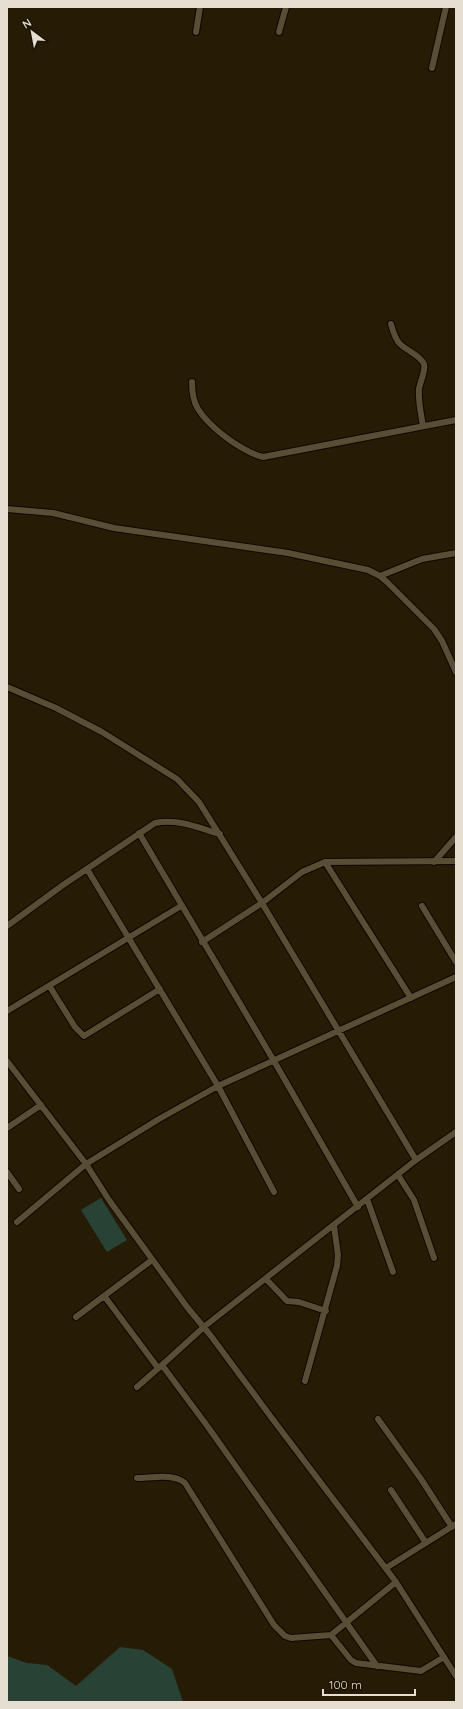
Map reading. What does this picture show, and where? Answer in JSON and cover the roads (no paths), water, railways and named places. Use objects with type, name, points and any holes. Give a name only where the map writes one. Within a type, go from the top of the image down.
[{"type":"street","points":[[196,32],[200,7]]},
{"type":"street","points":[[279,32],[286,7]]},
{"type":"street","points":[[432,68],[446,7]]},
{"type":"street","points":[[391,324],[396,340],[401,346],[421,360],[424,364],[420,381],[419,396],[423,426]]},
{"type":"street","points":[[192,382],[193,398],[206,419],[220,433],[243,448],[263,457],[359,440],[456,420]]},
{"type":"street","points":[[7,508],[53,513],[114,528],[288,553],[368,570],[380,576],[398,592],[434,629],[442,642],[456,672]]},
{"type":"street","points":[[380,576],[422,559],[456,553]]},
{"type":"street","points":[[7,687],[56,708],[94,727],[177,779],[199,802],[262,903],[416,1160]]},
{"type":"street","points":[[7,926],[155,823],[165,821],[220,834]]},
{"type":"street","points":[[139,833],[202,942],[274,1060],[358,1207]]},
{"type":"street","points":[[434,862],[456,837]]},
{"type":"street","points":[[202,942],[262,903],[302,872],[325,862],[456,861]]},
{"type":"street","points":[[325,862],[411,998]]},
{"type":"street","points":[[87,869],[218,1086],[274,1192]]},
{"type":"street","points":[[7,1011],[130,939],[181,906]]},
{"type":"street","points":[[422,906],[456,962]]},
{"type":"street","points":[[17,1222],[86,1164],[159,1119],[218,1086],[456,977]]},
{"type":"street","points":[[50,987],[75,1027],[84,1036],[160,989]]},
{"type":"street","points":[[7,1062],[86,1164],[109,1200],[152,1260],[386,1568],[456,1676]]},
{"type":"street","points":[[7,1128],[41,1105]]},
{"type":"street","points":[[137,1387],[203,1328],[416,1160],[456,1132]]},
{"type":"street","points":[[7,1172],[19,1189]]},
{"type":"street","points":[[398,1175],[414,1200],[434,1258]]},
{"type":"street","points":[[367,1199],[393,1272]]},
{"type":"street","points":[[305,1381],[326,1311],[338,1260],[334,1226]]},
{"type":"street","points":[[76,1317],[105,1297],[152,1260]]},
{"type":"street","points":[[266,1279],[287,1300],[299,1302],[326,1311]]},
{"type":"street","points":[[105,1297],[208,1427],[377,1666]]},
{"type":"street","points":[[378,1419],[454,1525],[386,1568]]},
{"type":"street","points":[[137,1478],[175,1478],[184,1483],[274,1625],[285,1636],[291,1638],[331,1635],[396,1582]]},
{"type":"street","points":[[391,1490],[426,1543]]},
{"type":"street","points":[[331,1635],[354,1663],[422,1671],[444,1657]]}]
